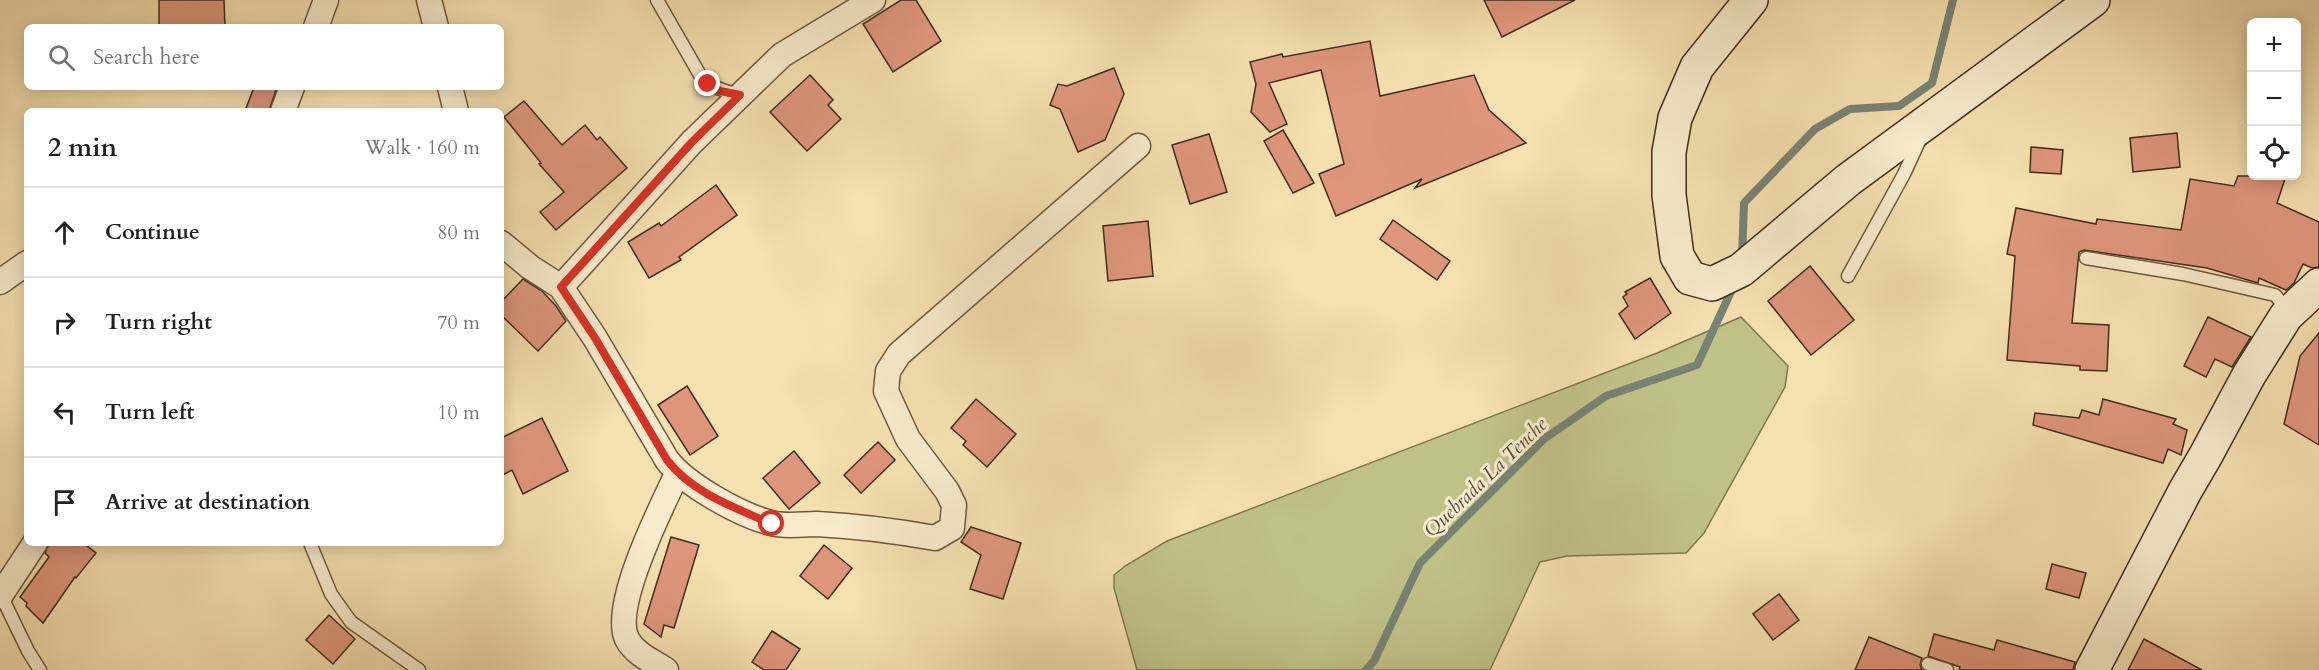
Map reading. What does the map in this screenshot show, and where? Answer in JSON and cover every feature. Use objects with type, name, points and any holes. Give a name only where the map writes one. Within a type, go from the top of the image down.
[{"type":"street","points":[[317,24],[326,0]]},
{"type":"street","points":[[429,0],[435,24]]},
{"type":"street","points":[[561,287],[692,142],[782,55],[873,0]]},
{"type":"street","points":[[1751,0],[1697,67],[1675,118],[1669,152],[1670,205],[1677,256],[1690,278],[1712,284],[1741,270],[1848,180],[2093,0]]},
{"type":"street","points":[[284,108],[291,90]]},
{"type":"street","points":[[451,90],[455,108]]},
{"type":"street","points":[[504,245],[530,267],[561,287],[595,338],[677,474],[726,504],[772,524],[817,524],[935,538],[952,528],[954,505],[908,439],[886,391],[888,371],[898,354],[1138,147]]},
{"type":"street","points":[[0,282],[24,265]]},
{"type":"street","points":[[2092,670],[2185,491],[2249,375],[2289,313],[2319,285]]},
{"type":"street","points":[[666,670],[634,650],[626,637],[625,605],[644,546],[677,474]]},
{"type":"street","points":[[0,596],[33,546]]},
{"type":"lane","points":[[657,0],[700,75],[708,84],[720,91],[740,95]]},
{"type":"lane","points":[[1848,276],[1904,174],[1927,122]]},
{"type":"lane","points":[[2086,258],[2183,274],[2275,295],[2289,313]]},
{"type":"lane","points":[[311,546],[331,594],[351,621],[419,670]]},
{"type":"lane","points":[[0,596],[40,670]]},
{"type":"lane","points":[[1928,664],[1947,670]]},
{"type":"green space","points":[[1741,317],[1788,366],[1785,387],[1704,533],[1686,553],[1567,556],[1540,562],[1490,670],[1137,670],[1114,588],[1114,575],[1167,541],[1657,353]]},
{"type":"building","points":[[159,0],[224,0],[225,24],[159,24]]},
{"type":"building","points":[[901,0],[916,0],[941,41],[893,72],[863,24]]},
{"type":"building","points":[[1484,0],[1575,0],[1502,37]]},
{"type":"building","points":[[1370,41],[1380,96],[1474,75],[1489,110],[1526,143],[1415,188],[1422,179],[1336,216],[1319,174],[1344,164],[1321,70],[1269,83],[1287,124],[1270,132],[1251,112],[1256,84],[1250,62],[1282,54],[1283,57]]},
{"type":"building","points":[[1114,68],[1124,94],[1105,140],[1078,152],[1060,109],[1050,105],[1058,84],[1067,86]]},
{"type":"building","points":[[810,75],[833,100],[828,105],[841,119],[807,151],[770,112]]},
{"type":"building","points":[[253,90],[276,90],[270,108],[246,108]]},
{"type":"building","points":[[524,101],[562,145],[585,125],[597,140],[600,137],[627,168],[556,230],[540,212],[564,192],[539,164],[541,163],[504,117]]},
{"type":"building","points":[[1283,130],[1314,183],[1293,193],[1264,141]]},
{"type":"building","points":[[2177,133],[2180,167],[2133,172],[2130,138]]},
{"type":"building","points":[[1209,134],[1227,192],[1190,204],[1172,145]]},
{"type":"building","points":[[2031,147],[2063,150],[2061,174],[2030,172]]},
{"type":"building","points":[[2238,176],[2247,176],[2247,180],[2285,180],[2277,203],[2319,222],[2319,267],[2312,268],[2303,264],[2294,283],[2286,290],[2259,278],[2258,283],[2207,268],[2084,250],[2079,252],[2072,323],[2109,325],[2107,371],[2080,370],[2080,366],[2007,360],[2015,256],[2007,254],[2016,208],[2096,224],[2097,219],[2181,230],[2190,179],[2234,186]]},
{"type":"building","points":[[716,185],[737,215],[679,257],[681,260],[649,278],[628,242],[659,223],[661,226]]},
{"type":"building","points":[[1393,220],[1450,261],[1437,280],[1380,239]]},
{"type":"building","points":[[1148,221],[1153,276],[1108,281],[1103,226]]},
{"type":"building","points":[[1810,266],[1854,320],[1811,355],[1768,301]]},
{"type":"building","points":[[1650,278],[1671,313],[1635,339],[1619,314],[1628,306],[1623,297],[1627,294],[1625,292]]},
{"type":"building","points":[[523,279],[542,291],[566,321],[538,351],[504,318],[504,299]]},
{"type":"building","points":[[2208,317],[2251,337],[2232,367],[2215,359],[2206,377],[2184,366]]},
{"type":"building","points":[[2319,333],[2319,445],[2284,424],[2300,356]]},
{"type":"building","points":[[687,386],[718,436],[690,455],[658,405]]},
{"type":"building","points":[[976,399],[1016,434],[987,467],[963,445],[966,441],[951,428]]},
{"type":"building","points":[[2103,399],[2176,419],[2173,424],[2187,430],[2181,455],[2168,449],[2163,463],[2033,425],[2035,413],[2079,418],[2082,410],[2099,415]]},
{"type":"building","points":[[542,418],[568,471],[523,494],[512,470],[504,474],[504,437]]},
{"type":"building","points":[[878,442],[895,460],[861,493],[844,475]]},
{"type":"building","points":[[794,451],[820,483],[789,509],[763,478]]},
{"type":"building","points":[[971,527],[1021,543],[1003,599],[970,589],[981,555],[961,542]]},
{"type":"building","points":[[671,537],[699,545],[674,628],[664,625],[661,637],[644,624]]},
{"type":"building","points":[[824,545],[852,568],[828,599],[800,576]]},
{"type":"building","points":[[48,546],[87,546],[96,553],[75,577],[43,623],[20,597],[49,557],[45,553]]},
{"type":"building","points":[[2052,564],[2086,573],[2079,598],[2046,589]]},
{"type":"building","points":[[1779,594],[1799,620],[1773,640],[1753,614]]},
{"type":"building","points":[[329,615],[355,639],[333,664],[306,640]]},
{"type":"building","points":[[772,631],[800,649],[786,670],[764,670],[752,662]]},
{"type":"building","points":[[1934,634],[1994,650],[1997,640],[2075,662],[2073,670],[1959,670],[1960,667],[1928,656]]},
{"type":"building","points":[[1869,637],[1922,658],[1920,665],[1922,670],[1855,670]]},
{"type":"building","points":[[2144,639],[2202,670],[2128,670]]},
{"type":"waterway","name":"Quebrada La Tenche","points":[[1742,257],[1744,203],[1815,129],[1850,109],[1899,106],[1932,83],[1953,0]]},
{"type":"waterway","name":"Quebrada La Tenche","points":[[1366,670],[1374,661],[1420,563],[1544,439],[1606,396],[1697,365],[1735,283]]},
{"type":"route","points":[[708,84],[720,91],[740,95],[692,142],[561,287],[595,338],[677,474],[726,504],[772,524]]}]
